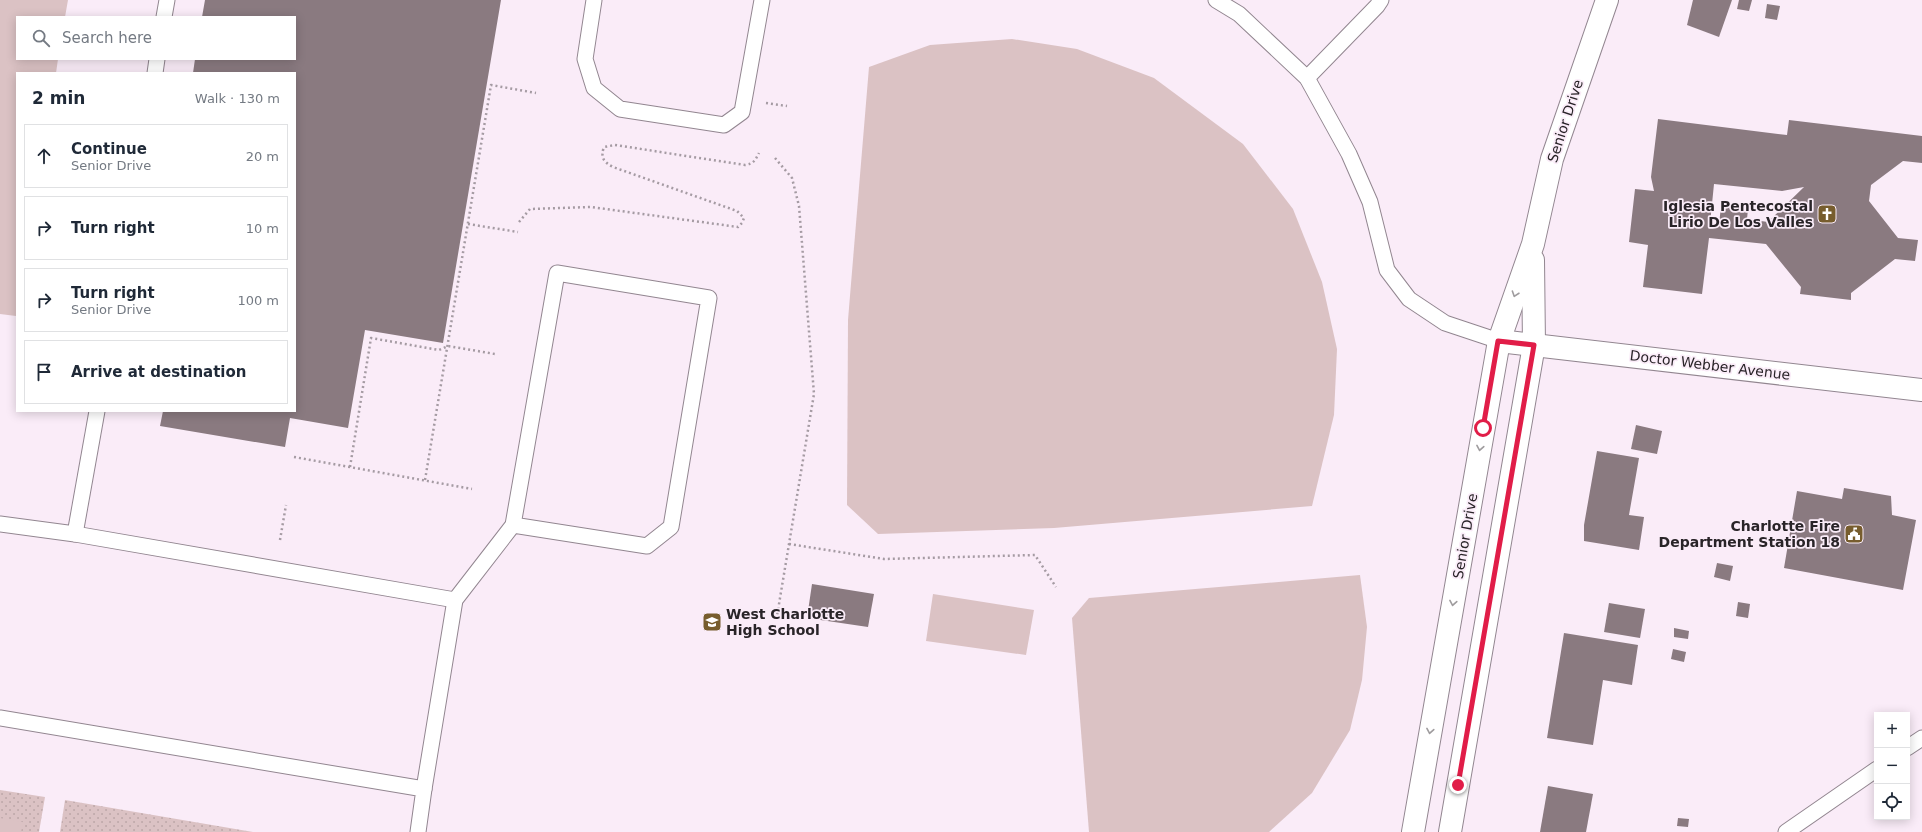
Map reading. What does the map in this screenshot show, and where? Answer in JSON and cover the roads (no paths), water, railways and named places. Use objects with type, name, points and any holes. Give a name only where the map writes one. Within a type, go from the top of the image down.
[{"type":"street","name":"Senior Drive","points":[[1412,832],[1498,341],[1533,244],[1552,159],[1607,0]]},
{"type":"street","name":"Senior Drive","points":[[1450,832],[1534,345],[1533,244]]},
{"type":"street","name":"Doctor Webber Avenue","points":[[1498,341],[1922,390]]},
{"type":"lane","points":[[164,16],[167,0]]},
{"type":"lane","points":[[594,0],[585,59],[594,88],[620,109],[724,125],[742,112],[762,0]]},
{"type":"lane","points":[[1216,0],[1240,14],[1307,78],[1349,154],[1370,202],[1387,270],[1410,299],[1445,323],[1498,341]]},
{"type":"lane","points":[[1307,78],[1377,6],[1380,0]]},
{"type":"lane","points":[[155,72],[157,60]]},
{"type":"lane","points":[[418,832],[455,600],[513,525],[557,273],[709,298],[670,527],[647,546],[513,525]]},
{"type":"lane","points":[[76,534],[97,412]]},
{"type":"lane","points":[[0,524],[76,534],[455,600]]},
{"type":"lane","points":[[0,718],[424,789]]},
{"type":"lane","points":[[1910,746],[1922,738]]},
{"type":"lane","points":[[1786,832],[1874,771]]},
{"type":"place","name":"Iglesia Pentecostal Lirio De Los Valles","points":[[1827,214]]},
{"type":"place","name":"Charlotte Fire Department Station 18","points":[[1854,534]]},
{"type":"place","name":"West Charlotte High School","points":[[712,622]]}]
